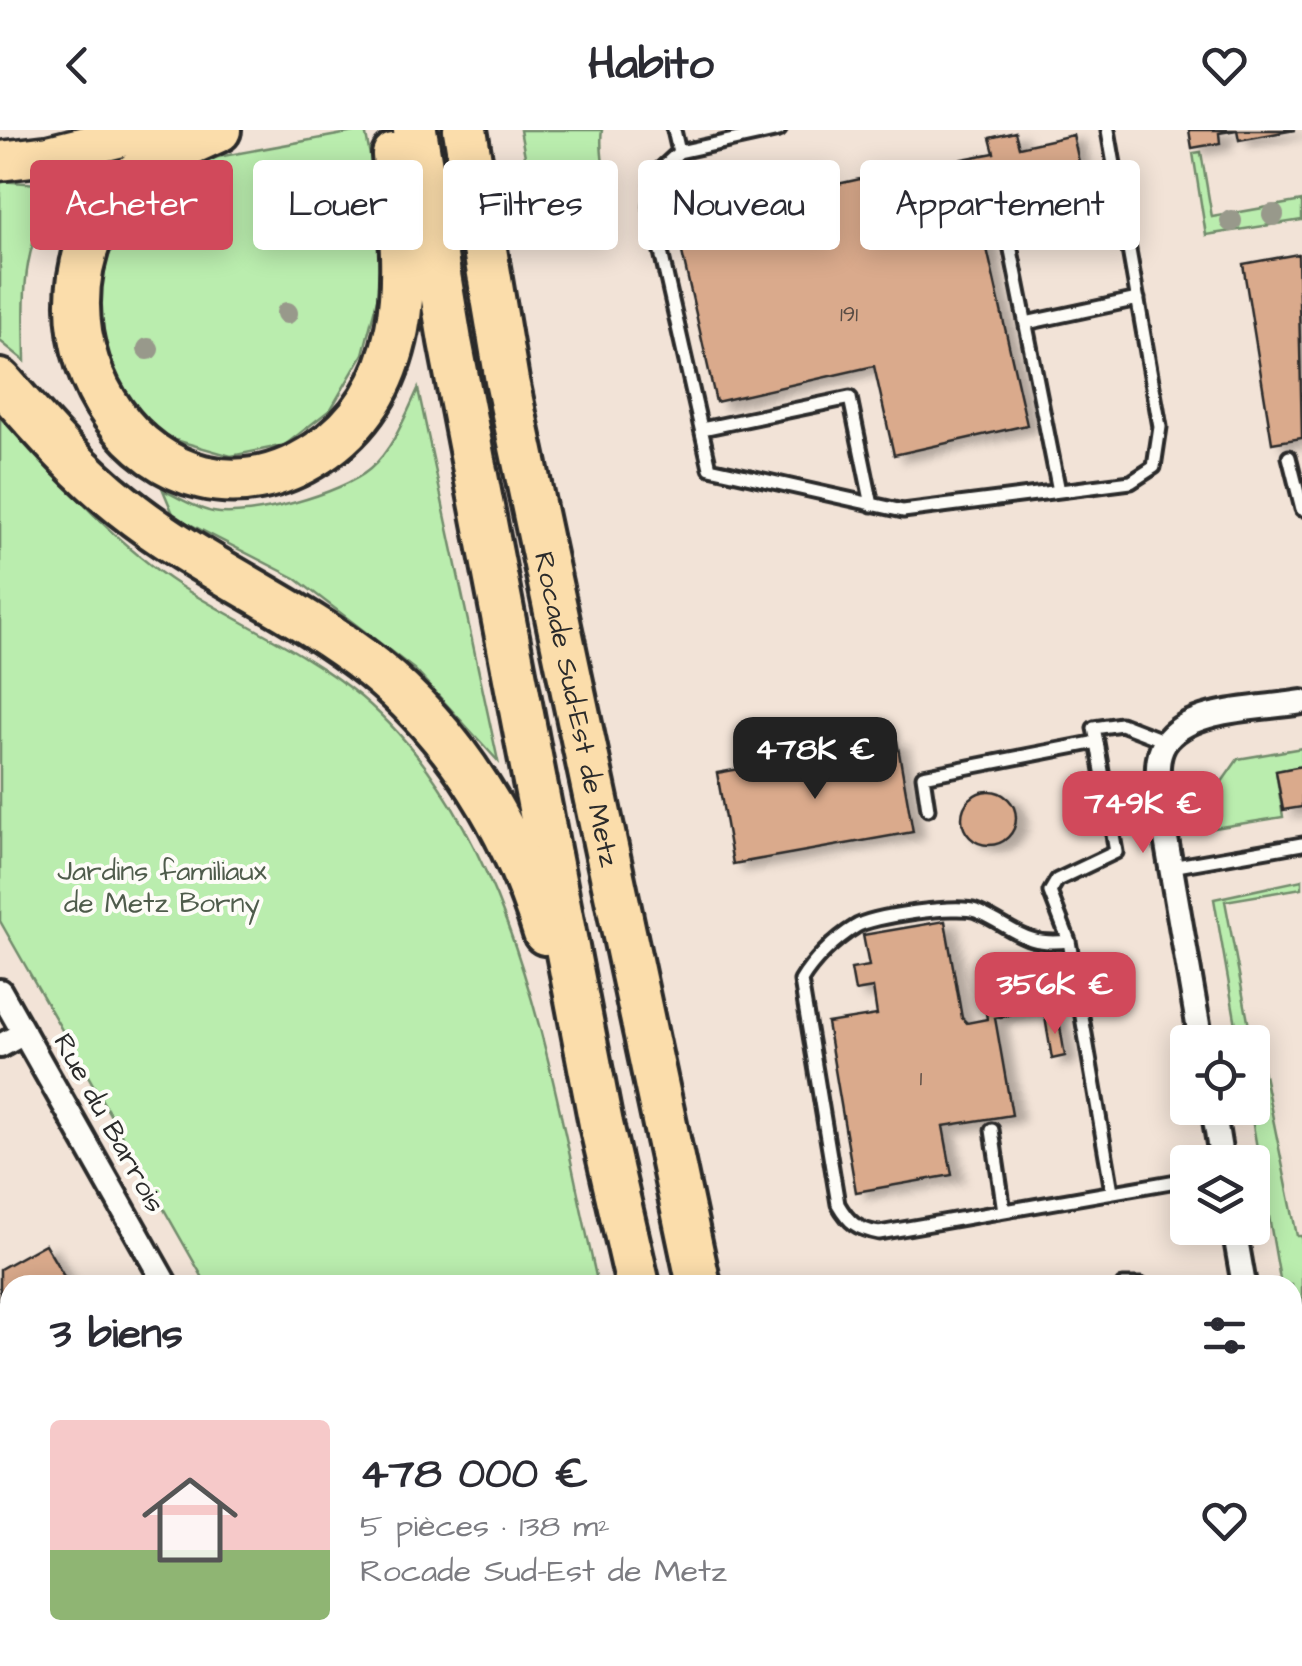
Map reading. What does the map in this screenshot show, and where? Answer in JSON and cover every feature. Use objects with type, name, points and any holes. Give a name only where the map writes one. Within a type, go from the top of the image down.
[{"type":"highway","points":[[218,130],[142,170],[95,218],[72,266],[66,320],[81,384],[120,435],[174,468],[226,480],[276,473],[304,463],[350,426],[377,389],[397,330],[404,278],[393,130]]},
{"type":"highway","name":"Rocade Sud-Est de Metz","points":[[415,130],[450,341],[601,1124],[636,1275]]},
{"type":"highway","name":"Rocade Sud-Est de Metz","points":[[465,130],[507,381],[698,1275]]},
{"type":"highway","points":[[486,130],[502,242],[507,381]]},
{"type":"highway","points":[[0,381],[66,456],[124,507],[373,668],[437,731],[487,797],[535,900],[601,1124]]},
{"type":"main road","points":[[0,160],[49,155],[150,130]]},
{"type":"street","points":[[1199,1025],[1158,792],[1157,762],[1165,741],[1181,728],[1204,719],[1302,702]]},
{"type":"street","name":"Rue du Barrois","points":[[0,992],[160,1275]]},
{"type":"street","points":[[0,1046],[24,1032]]},
{"type":"street","points":[[1237,1245],[1242,1275]]},
{"type":"lane","points":[[674,130],[679,152]]},
{"type":"lane","points":[[779,130],[679,152],[653,176],[650,208],[710,468],[903,511],[1131,482],[1154,468],[1160,427],[1129,250]]},
{"type":"lane","points":[[1108,130],[1113,160]]},
{"type":"lane","points":[[1011,250],[1059,491]]},
{"type":"lane","points":[[1026,324],[1138,299]]},
{"type":"lane","points":[[702,429],[850,398],[872,505]]},
{"type":"lane","points":[[1289,457],[1294,491],[1302,509]]},
{"type":"lane","points":[[1112,1192],[1069,940],[1050,892],[1057,880],[1116,852],[1094,728],[1121,724],[1165,741]]},
{"type":"lane","points":[[928,809],[922,776],[1097,742]]},
{"type":"lane","points":[[1171,867],[1302,844]]},
{"type":"lane","points":[[1069,940],[1036,942],[1010,933],[976,911],[954,907],[857,924],[808,969],[800,981],[838,1204],[850,1223],[879,1233],[1170,1182]]},
{"type":"lane","points":[[992,1130],[1004,1210]]},
{"type":"green space","points":[[365,130],[371,160],[253,160],[253,250],[380,250],[379,292],[363,354],[331,409],[285,445],[231,456],[172,439],[125,407],[94,356],[89,295],[106,250],[233,250],[233,160],[207,159]]},
{"type":"green space","points":[[520,130],[602,130],[603,160],[526,160]]},
{"type":"green space","points":[[1201,152],[1212,217],[1302,201],[1302,220],[1206,235],[1193,153]]},
{"type":"green space","points":[[0,181],[30,183],[25,361],[0,341]]},
{"type":"green space","points":[[418,389],[498,761],[415,670],[295,578],[174,516],[163,490],[201,508],[229,513],[271,508],[338,487],[370,469],[386,452]]},
{"type":"green space","name":"Jardins familiaux de Metz Borny","points":[[0,413],[130,549],[180,586],[340,681],[361,697],[415,753],[459,819],[494,891],[523,969],[596,1275],[201,1275],[0,921]]},
{"type":"green space","points":[[1302,748],[1302,766],[1276,771],[1283,817],[1202,830],[1200,813],[1238,759]]},
{"type":"green space","points":[[1302,880],[1302,888],[1225,901],[1249,1025],[1236,1025],[1214,899]]},
{"type":"green space","points":[[1270,1104],[1297,1236],[1302,1236],[1302,1275],[1279,1275],[1270,1222],[1270,1145],[1256,1145],[1253,1125],[1270,1125]]},
{"type":"building","points":[[1189,130],[1237,130],[1219,133],[1220,143],[1192,148]]},
{"type":"building","points":[[1237,130],[1295,130],[1239,140]]},
{"type":"building","points":[[1015,132],[1019,147],[1073,135],[1079,160],[957,160],[994,153],[990,138]]},
{"type":"building","points":[[860,179],[860,250],[987,250],[1027,425],[894,455],[874,366],[716,402],[681,250],[840,250],[840,183]]},
{"type":"building","points":[[1298,254],[1302,438],[1272,443],[1243,264]]},
{"type":"building","points":[[897,741],[913,832],[733,864],[717,773]]},
{"type":"building","points":[[1302,766],[1302,807],[1283,810],[1276,771]]},
{"type":"building","points":[[989,791],[1008,799],[1016,818],[1008,837],[989,845],[970,837],[962,818],[970,799]]},
{"type":"building","points":[[945,921],[962,1018],[967,1023],[987,1019],[986,1013],[996,1012],[989,976],[1042,967],[1049,1008],[995,1018],[1012,1115],[943,1126],[952,1175],[856,1192],[827,1023],[877,1015],[873,988],[855,991],[851,969],[869,966],[863,935]]},
{"type":"building","points":[[1058,1015],[1065,1056],[1052,1059],[1045,1017]]},
{"type":"building","points":[[45,1244],[63,1275],[0,1275],[0,1269]]}]
